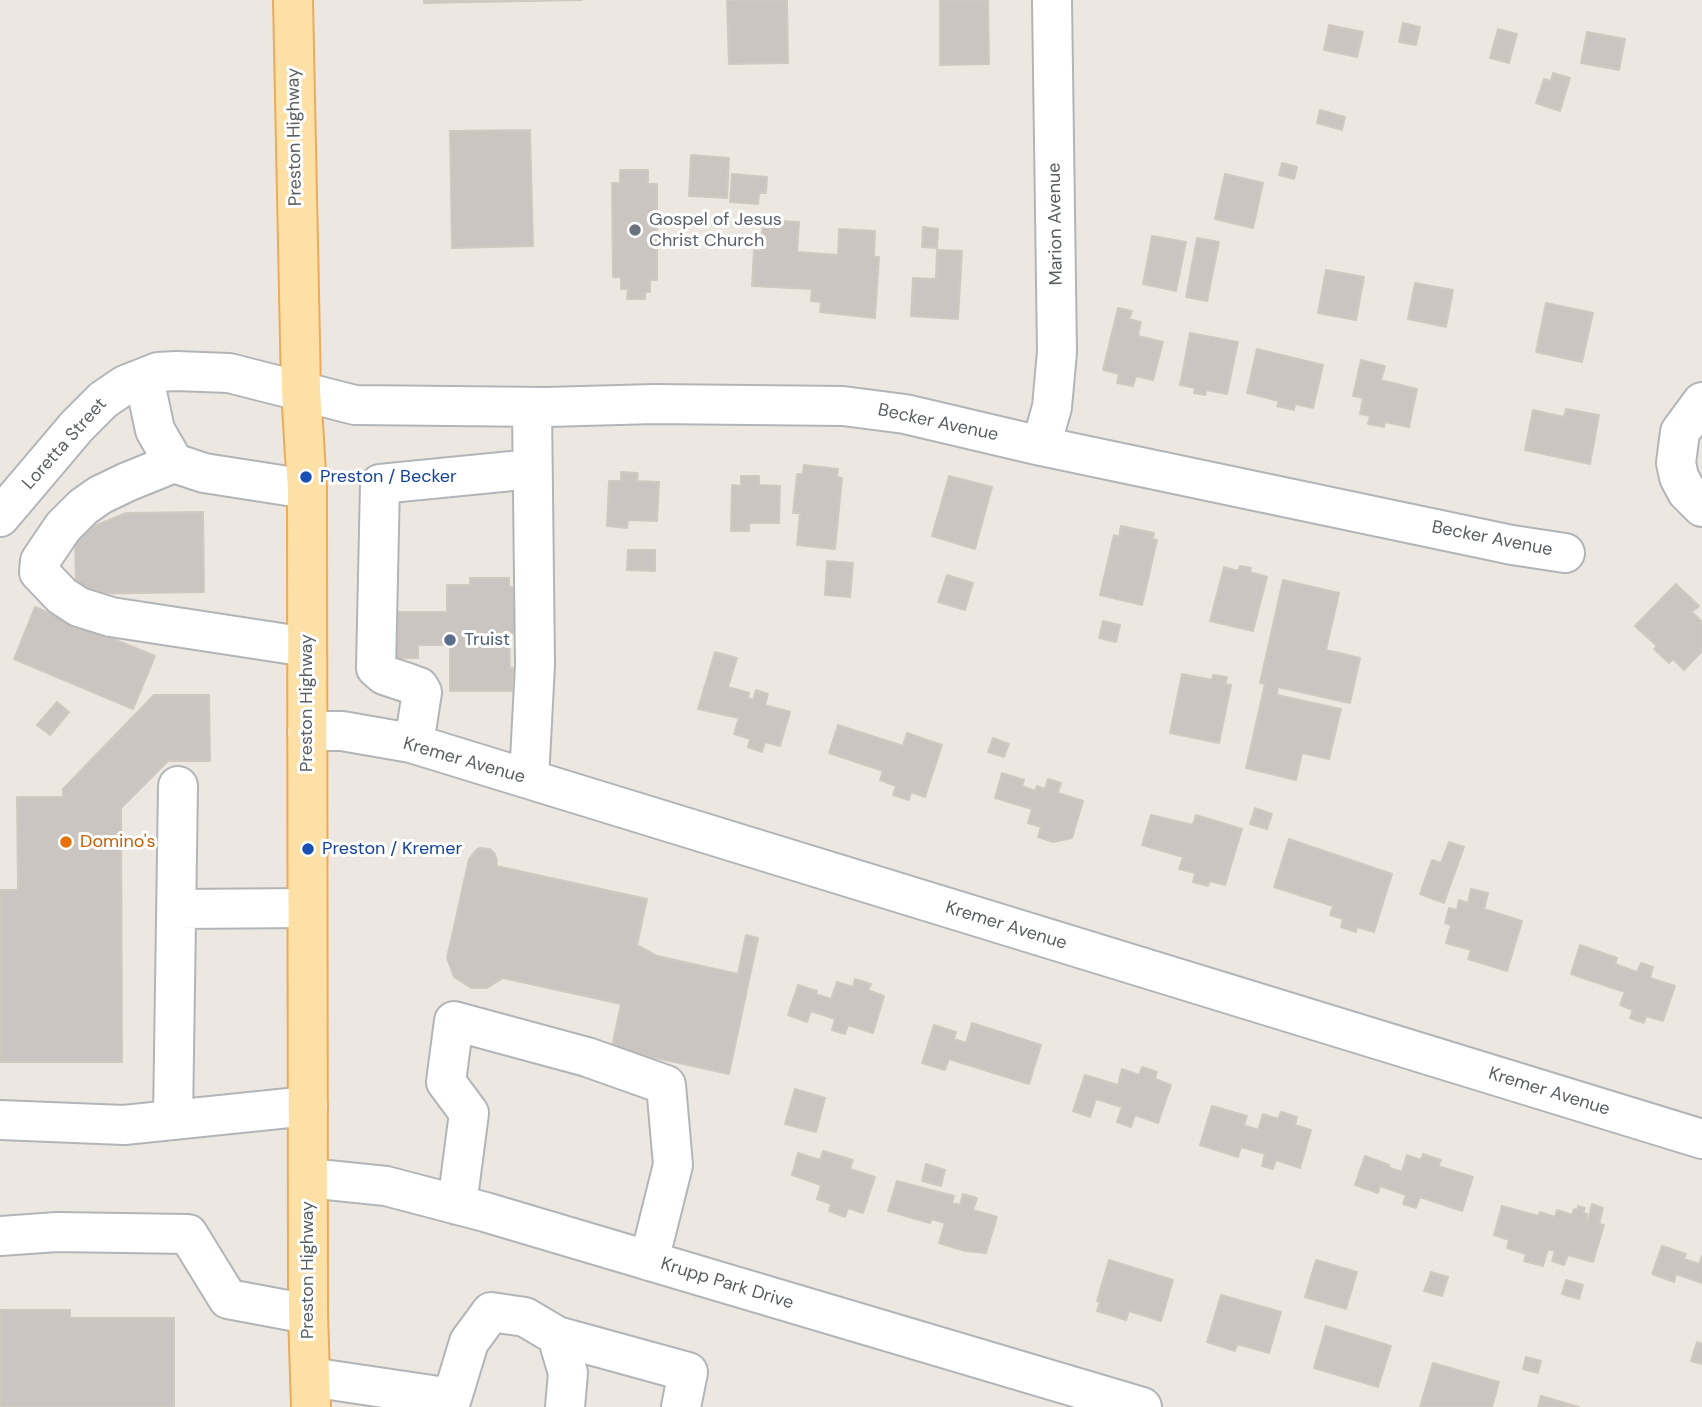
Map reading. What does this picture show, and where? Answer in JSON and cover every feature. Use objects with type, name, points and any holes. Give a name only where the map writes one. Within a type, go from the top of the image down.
[{"type":"main road","name":"Preston Highway","points":[[293,0],[301,390],[306,489],[310,1392]]},
{"type":"street","name":"Marion Avenue","points":[[1041,446],[1052,407],[1057,352],[1052,0]]},
{"type":"street","name":"Loretta Street","points":[[0,517],[77,426],[103,400],[125,385],[158,372],[176,371],[229,373],[301,390]]},
{"type":"street","points":[[144,377],[155,430],[174,463]]},
{"type":"street","name":"Becker Avenue","points":[[301,390],[355,405],[843,406],[905,414],[1041,446],[1512,545],[1565,553]]},
{"type":"street","points":[[1695,500],[1679,477],[1676,463],[1681,432],[1702,402]]},
{"type":"street","points":[[529,779],[536,665],[532,407]]},
{"type":"street","points":[[306,489],[204,473],[174,463],[127,482],[83,507],[63,527],[40,561],[39,572],[49,584],[79,607],[111,617],[307,647]]},
{"type":"street","points":[[415,744],[422,692],[419,687],[384,675],[376,668],[380,484],[533,469]]},
{"type":"street","points":[[0,524],[40,561]]},
{"type":"street","name":"Kremer Avenue","points":[[307,732],[342,731],[415,744],[1702,1139]]},
{"type":"street","points":[[173,1120],[178,786]]},
{"type":"street","points":[[177,909],[307,908]]},
{"type":"street","points":[[457,1205],[469,1113],[446,1082],[454,1021],[587,1057],[666,1086],[673,1165],[649,1261]]},
{"type":"street","points":[[0,1120],[124,1125],[308,1106]]},
{"type":"street","name":"Krupp Park Drive","points":[[308,1178],[386,1186],[457,1205],[1142,1407]]},
{"type":"street","points":[[0,1236],[57,1232],[188,1234],[228,1298],[308,1314]]},
{"type":"street","points":[[310,1392],[452,1398],[469,1342],[491,1312],[525,1317],[557,1336],[688,1372],[681,1407]]},
{"type":"street","points":[[557,1336],[568,1373],[565,1407]]},
{"type":"building","points":[[424,0],[582,0],[424,3]]},
{"type":"building","points":[[727,0],[787,0],[788,63],[729,64]]},
{"type":"building","points":[[940,0],[988,0],[989,64],[940,65]]},
{"type":"building","points":[[1403,23],[1420,27],[1416,45],[1399,42]]},
{"type":"building","points":[[1329,25],[1363,32],[1357,57],[1324,50]]},
{"type":"building","points":[[1498,29],[1517,34],[1509,63],[1490,58]]},
{"type":"building","points":[[1587,32],[1625,39],[1619,70],[1581,63]]},
{"type":"building","points":[[1553,73],[1570,78],[1560,111],[1536,103],[1544,79],[1551,81]]},
{"type":"building","points":[[1320,110],[1345,117],[1342,130],[1317,123]]},
{"type":"building","points":[[530,130],[533,246],[452,248],[450,131]]},
{"type":"building","points":[[691,155],[729,158],[727,198],[689,196]]},
{"type":"building","points":[[1282,163],[1297,167],[1294,179],[1279,175]]},
{"type":"building","name":"Gospel of Jesus Christ Church","points":[[620,170],[648,170],[648,184],[657,184],[657,280],[650,280],[650,292],[645,292],[645,299],[627,299],[628,289],[621,289],[621,277],[613,277],[612,183],[620,183]]},
{"type":"building","points":[[732,174],[767,177],[766,193],[759,193],[758,204],[730,202]]},
{"type":"building","points":[[1225,174],[1263,183],[1253,228],[1215,219]]},
{"type":"building","points":[[763,220],[799,222],[797,252],[838,255],[839,229],[875,231],[874,257],[879,257],[875,318],[820,312],[821,302],[811,301],[812,289],[752,286],[754,250],[761,251]]},
{"type":"building","points":[[923,227],[938,229],[937,248],[922,247]]},
{"type":"building","points":[[1152,236],[1186,242],[1176,291],[1143,284]]},
{"type":"building","points":[[1197,238],[1219,242],[1207,301],[1186,297]]},
{"type":"building","points":[[937,250],[962,251],[958,319],[911,316],[913,278],[936,279]]},
{"type":"building","points":[[1326,270],[1364,277],[1356,320],[1318,313]]},
{"type":"building","points":[[1415,283],[1453,290],[1446,327],[1408,319]]},
{"type":"building","points":[[1546,303],[1593,313],[1582,362],[1536,352]]},
{"type":"building","points":[[1118,308],[1132,311],[1129,319],[1141,322],[1138,336],[1163,342],[1153,380],[1136,376],[1133,386],[1117,383],[1119,374],[1103,370]]},
{"type":"building","points":[[1190,333],[1238,342],[1227,394],[1206,390],[1205,395],[1194,393],[1195,388],[1180,385]]},
{"type":"building","points":[[1257,349],[1323,365],[1313,408],[1295,404],[1294,410],[1277,406],[1279,401],[1247,393]]},
{"type":"building","points":[[1361,360],[1385,366],[1381,380],[1417,389],[1409,427],[1385,422],[1384,427],[1368,424],[1370,416],[1360,414],[1363,398],[1353,396]]},
{"type":"building","points":[[1566,409],[1599,415],[1590,464],[1525,450],[1533,410],[1564,417]]},
{"type":"building","points":[[804,465],[838,469],[837,477],[842,478],[835,549],[797,545],[800,513],[793,513],[797,474],[803,474]]},
{"type":"building","points":[[621,472],[638,473],[637,481],[659,482],[657,521],[628,520],[627,528],[607,526],[609,481],[621,481]]},
{"type":"building","points":[[741,476],[759,476],[759,485],[780,486],[779,523],[749,523],[749,531],[731,531],[732,485],[741,486]]},
{"type":"building","points":[[949,476],[992,487],[975,549],[932,536]]},
{"type":"building","points":[[203,512],[204,592],[76,594],[75,534],[126,513]]},
{"type":"building","points":[[1121,526],[1154,533],[1153,539],[1157,540],[1142,605],[1100,595],[1114,535],[1119,537]]},
{"type":"building","points":[[628,550],[655,550],[655,571],[627,570]]},
{"type":"building","points":[[827,561],[853,563],[850,597],[825,595]]},
{"type":"building","points":[[1240,566],[1251,568],[1250,572],[1267,577],[1253,631],[1210,621],[1224,567],[1238,571]]},
{"type":"building","points":[[947,575],[973,583],[965,610],[938,602]]},
{"type":"building","name":"Truist","points":[[470,578],[509,578],[509,587],[516,587],[516,634],[509,634],[513,691],[450,691],[450,645],[418,645],[418,658],[391,658],[390,612],[447,612],[447,585],[470,585]]},
{"type":"building","points":[[1283,580],[1339,593],[1326,650],[1360,658],[1350,703],[1278,687],[1277,695],[1341,709],[1329,759],[1302,753],[1296,780],[1246,768],[1265,684],[1260,683]]},
{"type":"building","points":[[1676,584],[1699,606],[1692,612],[1702,622],[1702,651],[1684,670],[1673,659],[1669,663],[1654,649],[1657,646],[1635,626]]},
{"type":"building","points":[[35,607],[155,656],[133,709],[14,659]]},
{"type":"building","points":[[1103,621],[1120,625],[1116,642],[1099,638]]},
{"type":"building","points":[[715,652],[737,658],[728,687],[749,693],[748,698],[753,700],[756,690],[768,694],[765,705],[790,712],[780,746],[765,742],[762,752],[748,747],[750,739],[734,734],[739,718],[698,709]]},
{"type":"building","points":[[1182,674],[1212,680],[1213,675],[1227,677],[1225,684],[1231,685],[1219,743],[1170,733]]},
{"type":"building","points":[[154,695],[209,695],[210,761],[168,761],[121,808],[122,1062],[0,1062],[0,890],[18,890],[17,797],[63,797],[63,789]]},
{"type":"building","points":[[57,702],[69,712],[50,735],[37,725]]},
{"type":"building","points":[[838,725],[903,746],[907,733],[942,745],[925,797],[911,792],[909,800],[893,795],[896,786],[880,780],[883,771],[829,753]]},
{"type":"building","points":[[993,738],[1009,744],[1004,757],[988,752]]},
{"type":"building","points":[[1002,773],[1024,780],[1022,786],[1035,791],[1037,786],[1045,789],[1048,779],[1061,783],[1058,793],[1083,801],[1072,838],[1053,842],[1038,837],[1041,827],[1028,823],[1032,809],[995,798]]},
{"type":"building","points":[[1255,808],[1272,814],[1267,829],[1250,824]]},
{"type":"building","points":[[1151,815],[1193,825],[1196,815],[1242,829],[1225,885],[1210,881],[1208,886],[1193,882],[1195,873],[1179,869],[1183,857],[1142,845]]},
{"type":"building","points":[[1289,839],[1392,874],[1374,932],[1357,927],[1356,932],[1341,927],[1343,919],[1330,915],[1333,906],[1274,887]]},
{"type":"building","points":[[1449,842],[1464,847],[1444,903],[1420,894],[1432,860],[1441,863]]},
{"type":"building","points":[[480,848],[490,849],[495,854],[496,866],[647,899],[637,945],[657,956],[738,974],[746,935],[758,938],[729,1074],[638,1054],[637,1057],[611,1052],[621,1004],[503,978],[487,988],[471,988],[454,977],[447,958],[469,859]]},
{"type":"building","points":[[1471,889],[1488,893],[1484,909],[1522,921],[1507,971],[1468,959],[1471,950],[1446,943],[1451,925],[1445,923],[1449,908],[1457,910],[1459,900],[1468,903]]},
{"type":"building","points":[[1580,945],[1617,958],[1615,964],[1637,972],[1641,963],[1653,967],[1650,978],[1675,986],[1663,1021],[1646,1016],[1644,1023],[1630,1018],[1633,1010],[1620,1005],[1625,992],[1571,974]]},
{"type":"building","points":[[855,979],[871,984],[868,990],[884,996],[873,1033],[848,1025],[845,1034],[832,1030],[835,1019],[811,1011],[807,1022],[788,1015],[798,985],[831,999],[837,982],[853,987]]},
{"type":"building","points":[[972,1023],[1041,1045],[1029,1084],[949,1059],[945,1070],[922,1063],[934,1025],[956,1032],[954,1039],[966,1043]]},
{"type":"building","points":[[1142,1067],[1157,1072],[1155,1079],[1171,1085],[1158,1123],[1135,1115],[1131,1127],[1117,1122],[1122,1107],[1096,1099],[1090,1117],[1073,1111],[1085,1075],[1118,1085],[1122,1069],[1139,1075]]},
{"type":"building","points":[[795,1089],[825,1098],[816,1132],[785,1124]]},
{"type":"building","points":[[1212,1106],[1247,1116],[1244,1125],[1258,1130],[1263,1114],[1278,1119],[1281,1112],[1297,1117],[1295,1125],[1311,1130],[1300,1168],[1276,1160],[1273,1169],[1262,1166],[1265,1154],[1241,1147],[1238,1157],[1200,1145]]},
{"type":"building","points":[[823,1151],[853,1160],[850,1169],[875,1177],[863,1213],[848,1208],[845,1217],[829,1211],[831,1204],[817,1199],[821,1185],[792,1175],[798,1153],[820,1160]]},
{"type":"building","points":[[1423,1154],[1441,1160],[1438,1166],[1473,1177],[1462,1211],[1420,1197],[1416,1208],[1403,1204],[1406,1195],[1380,1186],[1378,1193],[1355,1185],[1365,1156],[1402,1172],[1407,1155],[1421,1160]]},
{"type":"building","points":[[926,1164],[945,1170],[941,1186],[922,1181]]},
{"type":"building","points":[[897,1181],[954,1196],[952,1203],[960,1205],[963,1194],[977,1198],[973,1210],[997,1217],[986,1253],[965,1251],[939,1243],[945,1223],[932,1219],[930,1223],[888,1211]]},
{"type":"building","points":[[1592,1204],[1603,1208],[1599,1224],[1604,1225],[1593,1262],[1568,1255],[1564,1265],[1552,1261],[1555,1251],[1548,1249],[1543,1266],[1524,1261],[1526,1254],[1507,1248],[1509,1240],[1494,1235],[1502,1206],[1538,1216],[1540,1212],[1555,1217],[1557,1210],[1572,1215],[1578,1206],[1585,1208],[1583,1213],[1587,1214],[1588,1221]]},
{"type":"building","points":[[1662,1246],[1686,1254],[1684,1259],[1699,1264],[1702,1256],[1702,1283],[1676,1274],[1674,1282],[1652,1274]]},
{"type":"building","points":[[1109,1260],[1173,1280],[1161,1321],[1129,1311],[1126,1320],[1097,1311],[1100,1302],[1097,1301]]},
{"type":"building","points":[[1316,1260],[1357,1272],[1346,1309],[1305,1297]]},
{"type":"building","points":[[1431,1272],[1448,1277],[1442,1296],[1424,1291]]},
{"type":"building","points":[[1566,1280],[1583,1285],[1579,1299],[1562,1294]]},
{"type":"building","points":[[1221,1295],[1281,1312],[1269,1353],[1237,1344],[1235,1351],[1207,1342]]},
{"type":"building","points":[[0,1310],[70,1310],[70,1318],[174,1318],[174,1407],[0,1407]]},
{"type":"building","points":[[1326,1326],[1391,1346],[1378,1387],[1314,1368]]},
{"type":"building","points":[[1697,1342],[1702,1344],[1702,1364],[1691,1361]]},
{"type":"building","points":[[1526,1357],[1541,1361],[1538,1373],[1523,1369]]},
{"type":"building","points":[[1433,1363],[1499,1382],[1492,1407],[1420,1407]]},
{"type":"building","points":[[1541,1396],[1579,1407],[1538,1407]]},
{"type":"place","name":"Gospel of Jesus Christ Church","points":[[635,230]]},
{"type":"place","name":"Preston / Becker","points":[[306,477]]},
{"type":"place","name":"Truist","points":[[450,640]]},
{"type":"place","name":"Domino's","points":[[66,842]]},
{"type":"place","name":"Preston / Kremer","points":[[308,849]]}]
